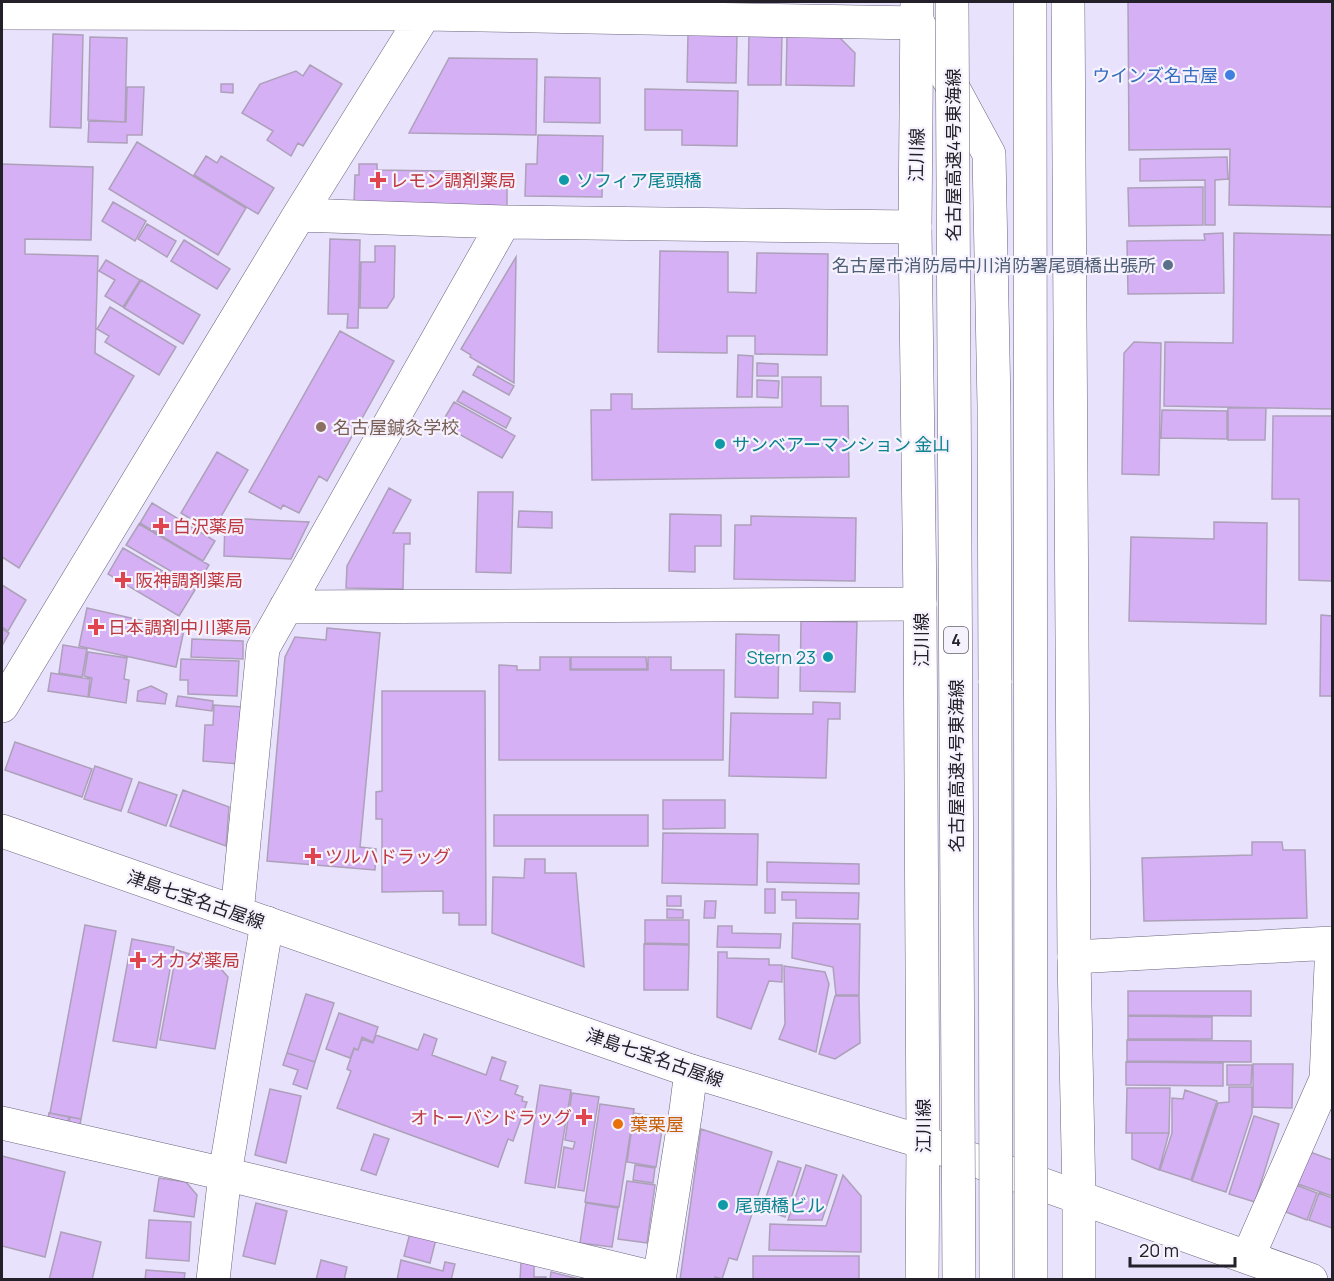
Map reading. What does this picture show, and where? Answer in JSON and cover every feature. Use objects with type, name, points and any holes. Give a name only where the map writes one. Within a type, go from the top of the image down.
[{"type":"main road","name":"名古屋高速4号東海線","points":[[952,2],[959,1280]]},
{"type":"main road","points":[[1030,2],[1031,1280]]},
{"type":"main road","points":[[1068,2],[1074,957],[1079,1280]]},
{"type":"main road","points":[[2,706],[299,215],[428,8]]},
{"type":"main road","points":[[2,13],[428,8],[917,12],[989,154],[994,405],[996,1280]]},
{"type":"main road","name":"江川線","points":[[917,12],[915,227],[920,604],[922,1280]]},
{"type":"main road","points":[[299,215],[504,222],[915,227]]},
{"type":"main road","points":[[213,1280],[252,918],[263,648],[504,222]]},
{"type":"main road","points":[[286,607],[920,604]]},
{"type":"main road","name":"津島七宝名古屋線","points":[[2,831],[691,1071],[923,1142],[1311,1280]]},
{"type":"main road","points":[[1074,957],[1332,943],[1329,1080],[1248,1257]]},
{"type":"main road","points":[[2,1123],[225,1174],[659,1279],[691,1071]]},
{"type":"building","name":"ウインズ名古屋","points":[[1128,2],[1332,2],[1332,207],[1229,205],[1230,149],[1129,150]]},
{"type":"building","points":[[749,32],[782,32],[781,85],[748,85]]},
{"type":"building","points":[[53,34],[83,35],[81,128],[50,127]]},
{"type":"building","points":[[688,34],[737,35],[736,83],[687,82]]},
{"type":"building","points":[[787,34],[837,35],[855,53],[854,86],[786,85]]},
{"type":"building","points":[[90,37],[127,38],[125,122],[88,120]]},
{"type":"building","points":[[449,58],[537,59],[536,135],[409,133]]},
{"type":"building","points":[[310,65],[342,84],[303,146],[298,143],[291,156],[267,140],[273,131],[242,113],[260,84],[296,71],[303,76]]},
{"type":"building","points":[[545,77],[600,78],[600,123],[544,122]]},
{"type":"building","points":[[221,84],[233,84],[233,93],[221,92]]},
{"type":"building","points":[[127,87],[144,87],[142,135],[127,135],[127,143],[88,142],[89,121],[126,122]]},
{"type":"building","points":[[645,89],[738,91],[737,146],[682,145],[682,130],[645,130]]},
{"type":"building","name":"ソフィア尾頭橋","points":[[538,135],[603,136],[602,197],[525,196],[526,164],[537,164]]},
{"type":"building","points":[[137,142],[246,208],[218,255],[109,189]]},
{"type":"building","points":[[206,156],[217,163],[221,156],[274,188],[258,214],[194,175]]},
{"type":"building","points":[[1227,157],[1228,179],[1215,180],[1215,225],[1205,225],[1205,180],[1140,181],[1140,159]]},
{"type":"building","points":[[2,164],[93,167],[91,240],[25,239],[25,254],[98,256],[95,353],[134,376],[19,568],[2,557]]},
{"type":"building","points":[[359,164],[377,164],[377,170],[507,172],[507,206],[354,203],[355,175],[359,175]]},
{"type":"building","points":[[1203,187],[1203,225],[1129,226],[1128,188]]},
{"type":"building","points":[[113,202],[146,221],[135,241],[102,221]]},
{"type":"building","points":[[147,224],[176,241],[167,257],[138,239]]},
{"type":"building","points":[[1223,233],[1224,293],[1128,294],[1127,241],[1205,240],[1204,234]]},
{"type":"building","points":[[1234,233],[1332,235],[1332,409],[1164,406],[1165,342],[1233,343]]},
{"type":"building","points":[[330,239],[360,240],[358,328],[347,328],[348,314],[328,314]]},
{"type":"building","points":[[184,240],[230,269],[217,289],[171,261]]},
{"type":"building","points":[[375,246],[395,246],[394,297],[387,308],[360,308],[361,262],[375,262]]},
{"type":"building","points":[[660,251],[728,252],[728,292],[756,293],[757,253],[828,254],[827,355],[755,354],[755,336],[727,336],[727,353],[658,352]]},
{"type":"building","points":[[516,257],[514,383],[470,357],[471,355],[461,349]]},
{"type":"building","points":[[106,260],[140,280],[123,307],[105,296],[115,280],[99,271]]},
{"type":"building","points":[[141,280],[200,315],[183,344],[124,308]]},
{"type":"building","points":[[110,307],[176,347],[159,375],[105,342],[109,336],[97,329]]},
{"type":"building","points":[[340,331],[394,361],[327,481],[319,476],[299,513],[283,505],[281,509],[249,492]]},
{"type":"building","points":[[1134,342],[1161,343],[1159,475],[1122,474],[1124,353]]},
{"type":"building","points":[[738,355],[753,356],[752,397],[737,397]]},
{"type":"building","points":[[757,363],[778,364],[778,376],[757,376]]},
{"type":"building","points":[[478,366],[514,386],[509,395],[473,375]]},
{"type":"building","name":"サンベアーマンション 金山","points":[[782,377],[821,377],[821,406],[848,406],[849,477],[592,480],[591,410],[611,410],[611,394],[632,394],[632,409],[782,407]]},
{"type":"building","points":[[757,380],[779,381],[778,398],[757,397]]},
{"type":"building","points":[[463,391],[511,418],[506,428],[457,401]]},
{"type":"building","points":[[454,402],[515,436],[502,458],[441,424]]},
{"type":"building","points":[[1228,408],[1266,408],[1265,440],[1228,440]]},
{"type":"building","points":[[1162,410],[1227,411],[1227,439],[1161,438]]},
{"type":"building","points":[[1273,416],[1332,416],[1332,581],[1299,580],[1299,499],[1272,499]]},
{"type":"building","points":[[217,452],[248,470],[212,532],[181,513]]},
{"type":"building","points":[[389,488],[411,500],[393,533],[410,533],[410,544],[404,544],[403,589],[346,588],[347,566]]},
{"type":"building","points":[[478,492],[513,492],[511,573],[476,572]]},
{"type":"building","points":[[152,503],[215,541],[203,561],[140,523]]},
{"type":"building","points":[[519,511],[552,512],[552,528],[518,527]]},
{"type":"building","points":[[670,514],[721,515],[721,546],[695,546],[695,572],[669,571]]},
{"type":"building","points":[[751,516],[856,518],[855,581],[734,579],[735,525],[751,525]]},
{"type":"building","points":[[225,518],[309,522],[291,559],[224,556]]},
{"type":"building","points":[[1214,522],[1267,523],[1266,624],[1129,621],[1131,537],[1214,539]]},
{"type":"building","points":[[139,524],[209,565],[196,586],[126,545]]},
{"type":"building","points":[[123,548],[195,590],[179,616],[108,574]]},
{"type":"building","points":[[2,585],[26,600],[8,631],[2,627]]},
{"type":"building","points":[[87,608],[184,630],[176,667],[79,646]]},
{"type":"building","points":[[1321,615],[1332,616],[1332,696],[1320,696]]},
{"type":"building","name":"Stern 23","points":[[801,621],[857,622],[855,692],[800,691]]},
{"type":"building","points":[[327,628],[380,633],[360,847],[376,849],[375,870],[267,861],[285,657],[295,637],[326,640]]},
{"type":"building","points":[[2,629],[9,633],[2,646]]},
{"type":"building","points":[[736,634],[779,635],[778,698],[735,697]]},
{"type":"building","points":[[192,639],[243,641],[243,659],[191,657]]},
{"type":"building","points":[[63,645],[87,649],[82,677],[59,673]]},
{"type":"building","points":[[88,652],[127,658],[124,679],[129,680],[126,703],[89,697],[92,678],[84,676]]},
{"type":"building","points":[[540,657],[570,657],[570,670],[648,670],[648,657],[671,657],[671,670],[724,670],[723,760],[499,760],[499,665],[517,666],[517,670],[540,670]]},
{"type":"building","points":[[571,657],[646,657],[647,669],[571,669]]},
{"type":"building","points":[[181,659],[239,661],[237,696],[188,694],[188,680],[180,680]]},
{"type":"building","points":[[51,673],[90,679],[88,697],[48,691]]},
{"type":"building","points":[[151,686],[167,694],[165,704],[137,701],[138,691]]},
{"type":"building","points":[[382,691],[485,691],[486,925],[459,925],[459,913],[443,913],[443,891],[382,892],[382,819],[376,819],[376,792],[382,791]]},
{"type":"building","points":[[178,696],[213,701],[212,711],[176,706]]},
{"type":"building","points":[[813,702],[840,703],[840,719],[828,719],[826,778],[729,776],[731,713],[813,714]]},
{"type":"building","points":[[214,705],[243,707],[239,764],[203,761],[205,725],[213,725]]},
{"type":"building","points":[[15,742],[92,769],[82,797],[5,770]]},
{"type":"building","points":[[95,766],[132,779],[121,811],[84,799]]},
{"type":"building","points":[[139,782],[177,795],[166,826],[128,812]]},
{"type":"building","points":[[183,790],[229,807],[226,846],[170,826]]},
{"type":"building","points":[[663,800],[725,800],[725,828],[663,829]]},
{"type":"building","points":[[494,815],[648,815],[648,846],[494,846]]},
{"type":"building","points":[[663,833],[758,834],[757,885],[662,883]]},
{"type":"building","points":[[1252,842],[1282,842],[1283,850],[1305,850],[1307,918],[1144,921],[1142,858],[1252,855]]},
{"type":"building","points":[[525,859],[545,859],[545,873],[576,873],[584,967],[492,933],[493,877],[524,878]]},
{"type":"building","points":[[767,862],[859,864],[859,884],[767,882]]},
{"type":"building","points":[[765,889],[775,889],[775,913],[765,913]]},
{"type":"building","points":[[782,892],[859,893],[858,919],[796,918],[796,900],[782,900]]},
{"type":"building","points":[[667,896],[681,896],[681,906],[667,906]]},
{"type":"building","points":[[705,901],[716,901],[715,918],[704,918]]},
{"type":"building","points":[[667,909],[683,910],[683,918],[667,918]]},
{"type":"building","points":[[645,920],[689,920],[689,944],[645,943]]},
{"type":"building","points":[[793,923],[860,924],[859,995],[836,995],[833,967],[792,958]]},
{"type":"building","points":[[85,925],[116,931],[81,1119],[50,1113]]},
{"type":"building","points":[[718,926],[732,926],[732,933],[781,934],[780,948],[717,947]]},
{"type":"building","points":[[132,939],[174,947],[156,1048],[113,1041]]},
{"type":"building","points":[[644,944],[689,945],[688,990],[644,990]]},
{"type":"building","points":[[177,950],[215,962],[228,977],[215,1049],[160,1040]]},
{"type":"building","points":[[718,952],[727,952],[727,958],[769,959],[769,965],[782,965],[782,982],[769,981],[751,1029],[717,1017]]},
{"type":"building","points":[[784,966],[825,972],[829,984],[816,1052],[779,1039],[785,1024]]},
{"type":"building","points":[[1128,991],[1251,991],[1251,1016],[1128,1015]]},
{"type":"building","points":[[306,994],[334,1003],[315,1062],[287,1053]]},
{"type":"building","points":[[835,996],[859,996],[860,1043],[835,1059],[819,1054]]},
{"type":"building","points":[[339,1013],[378,1027],[373,1042],[362,1037],[358,1050],[354,1048],[350,1058],[326,1049]]},
{"type":"building","points":[[1128,1016],[1212,1017],[1212,1039],[1128,1039]]},
{"type":"building","points":[[424,1034],[437,1039],[432,1055],[486,1075],[492,1057],[506,1062],[500,1080],[518,1086],[515,1094],[523,1097],[522,1101],[527,1102],[513,1141],[508,1139],[498,1167],[337,1108],[351,1071],[347,1069],[354,1049],[358,1050],[362,1039],[373,1043],[376,1035],[418,1050]]},
{"type":"building","points":[[1127,1040],[1251,1041],[1251,1062],[1127,1061]]},
{"type":"building","points":[[287,1053],[315,1062],[307,1089],[293,1084],[298,1070],[283,1065]]},
{"type":"building","points":[[1126,1062],[1223,1063],[1223,1086],[1126,1085]]},
{"type":"building","points":[[1253,1064],[1293,1064],[1292,1108],[1253,1107]]},
{"type":"building","points":[[1227,1065],[1252,1065],[1251,1085],[1227,1085]]},
{"type":"building","points":[[540,1085],[571,1090],[555,1188],[525,1183]]},
{"type":"building","points":[[1229,1087],[1252,1087],[1252,1113],[1226,1192],[1192,1181],[1218,1103],[1229,1102]]},
{"type":"building","points":[[1127,1088],[1170,1088],[1169,1133],[1126,1133]]},
{"type":"building","points":[[270,1089],[301,1096],[286,1163],[255,1155]]},
{"type":"building","points":[[1185,1090],[1217,1101],[1191,1180],[1160,1170],[1172,1133],[1172,1098],[1183,1099]]},
{"type":"building","points":[[572,1093],[599,1097],[584,1191],[558,1187],[564,1147],[573,1149],[575,1142],[565,1140]]},
{"type":"building","points":[[600,1104],[634,1109],[619,1207],[585,1202]]},
{"type":"building","points":[[49,1113],[69,1117],[67,1128],[47,1124]]},
{"type":"building","points":[[634,1113],[664,1118],[656,1167],[627,1162]]},
{"type":"building","points":[[1254,1116],[1279,1124],[1255,1202],[1229,1194]]},
{"type":"building","points":[[70,1117],[81,1119],[79,1131],[68,1129]]},
{"type":"building","name":"尾頭橋ビル","points":[[701,1129],[772,1152],[737,1260],[729,1258],[722,1279],[715,1277],[715,1280],[680,1280]]},
{"type":"building","points":[[1132,1133],[1169,1133],[1159,1170],[1132,1159]]},
{"type":"building","points":[[374,1134],[389,1139],[376,1175],[361,1170]]},
{"type":"building","points":[[1310,1152],[1332,1160],[1332,1196],[1298,1184]]},
{"type":"building","points":[[2,1156],[65,1172],[45,1257],[2,1246]]},
{"type":"building","points":[[778,1161],[801,1168],[785,1217],[762,1209]]},
{"type":"building","points":[[635,1165],[655,1168],[653,1183],[633,1180]]},
{"type":"building","points":[[806,1165],[837,1175],[822,1220],[788,1220]]},
{"type":"building","points":[[843,1175],[861,1196],[861,1252],[769,1250],[770,1224],[826,1226]]},
{"type":"building","points":[[159,1178],[186,1182],[197,1195],[194,1217],[154,1211]]},
{"type":"building","points":[[627,1181],[655,1185],[647,1243],[618,1239]]},
{"type":"building","points":[[1296,1185],[1317,1193],[1307,1220],[1286,1212]]},
{"type":"building","points":[[1319,1193],[1332,1198],[1332,1228],[1309,1220]]},
{"type":"building","points":[[256,1203],[287,1211],[275,1264],[243,1256]]},
{"type":"building","points":[[586,1203],[618,1208],[612,1247],[580,1243]]},
{"type":"building","points":[[149,1220],[191,1222],[189,1261],[146,1258]]},
{"type":"building","points":[[61,1232],[101,1242],[92,1280],[49,1280]]},
{"type":"building","points":[[410,1233],[436,1239],[430,1263],[404,1256]]},
{"type":"building","points":[[753,1256],[859,1256],[859,1280],[753,1280]]},
{"type":"building","points":[[321,1260],[347,1267],[344,1280],[316,1280]]},
{"type":"building","points":[[401,1260],[443,1271],[445,1262],[455,1264],[451,1280],[397,1280]]},
{"type":"building","points":[[521,1262],[534,1262],[534,1277],[546,1277],[546,1280],[520,1280]]},
{"type":"building","points":[[146,1270],[185,1273],[184,1280],[145,1280]]},
{"type":"building","points":[[551,1272],[583,1280],[550,1280]]},
{"type":"place","name":"ウインズ名古屋","points":[[1230,75]]},
{"type":"place","name":"レモン調剤薬局","points":[[378,180]]},
{"type":"place","name":"ソフィア尾頭橋","points":[[564,180]]},
{"type":"place","name":"名古屋市消防局中川消防署尾頭橋出張所","points":[[1168,265]]},
{"type":"place","name":"名古屋鍼灸学校","points":[[321,427]]},
{"type":"place","name":"サンベアーマンション 金山","points":[[720,444]]},
{"type":"place","name":"白沢薬局","points":[[161,526]]},
{"type":"place","name":"阪神調剤薬局","points":[[123,580]]},
{"type":"place","name":"日本調剤中川薬局","points":[[96,627]]},
{"type":"place","name":"Stern 23","points":[[828,657]]},
{"type":"place","name":"ツルハドラッグ","points":[[313,856]]},
{"type":"place","name":"オカダ薬局","points":[[138,960]]},
{"type":"place","name":"オトーバシドラッグ","points":[[584,1117]]},
{"type":"place","name":"葉栗屋","points":[[618,1124]]},
{"type":"place","name":"尾頭橋ビル","points":[[723,1205]]}]
